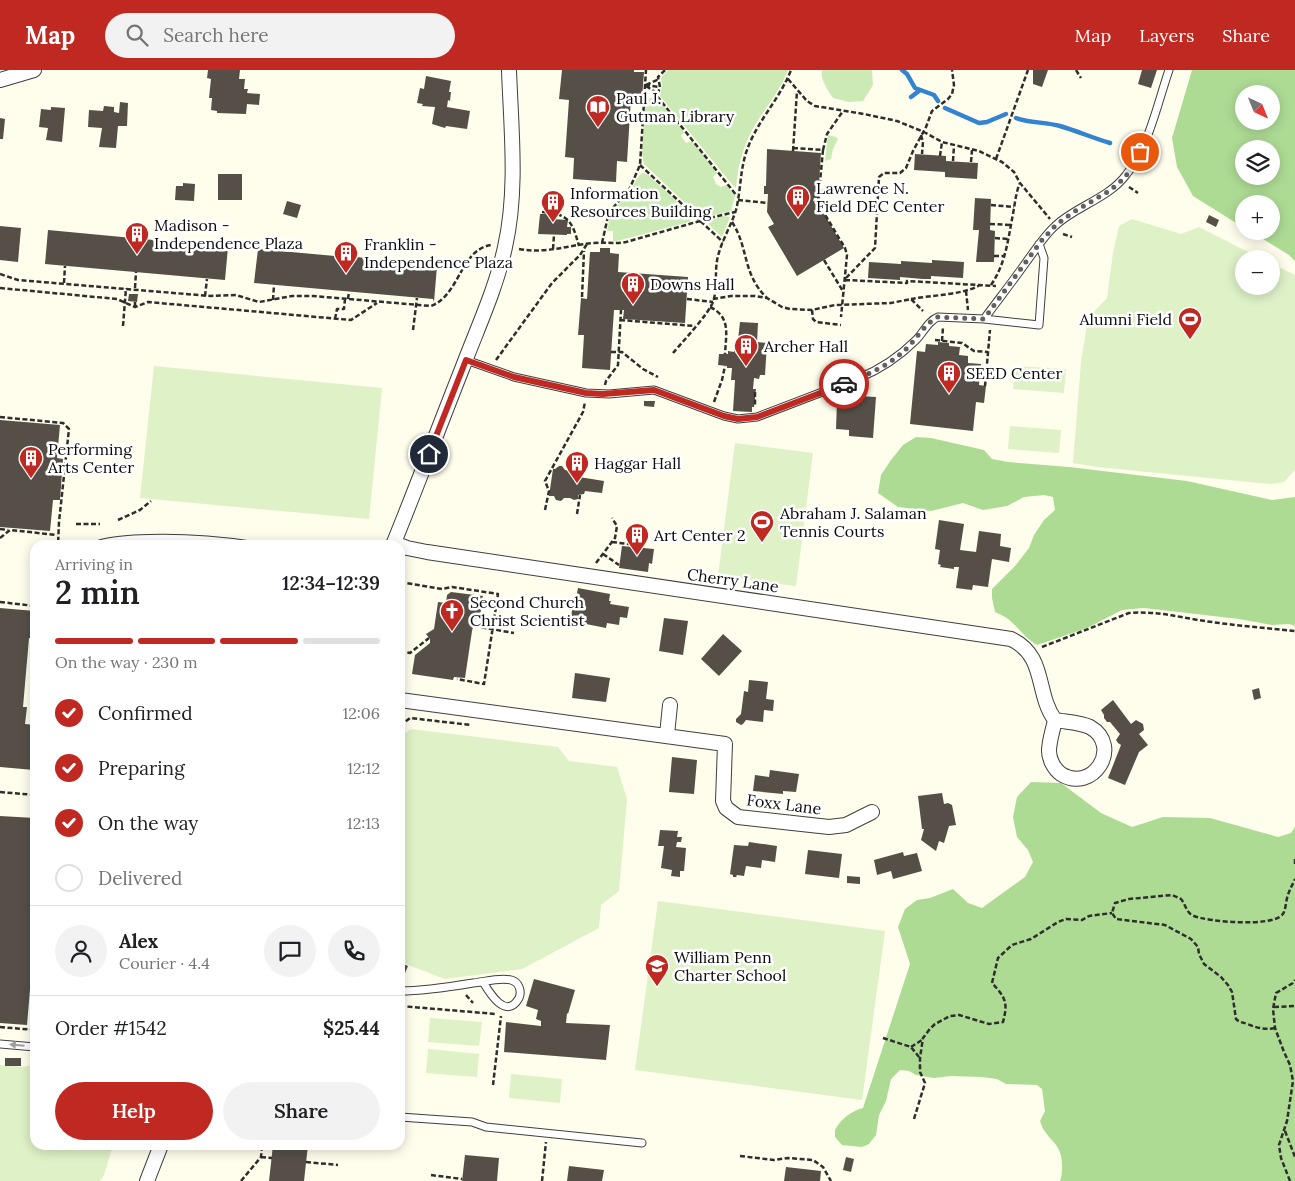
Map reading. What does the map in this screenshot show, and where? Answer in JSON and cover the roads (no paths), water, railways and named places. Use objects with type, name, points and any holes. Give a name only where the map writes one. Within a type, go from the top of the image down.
[{"type":"street","points":[[0,80],[34,70]]},
{"type":"street","points":[[396,540],[466,360],[498,272],[505,246],[510,220],[512,171],[509,70]]},
{"type":"street","name":"Cherry Lane","points":[[405,547],[586,576],[1003,637],[1017,642],[1029,652],[1037,668],[1049,710],[1056,720]]},
{"type":"street","name":"Foxx Lane","points":[[405,701],[725,744],[723,801],[726,808],[738,817],[829,827],[846,825],[872,812]]},
{"type":"street","points":[[667,735],[670,705]]},
{"type":"street","points":[[1056,720],[1085,725],[1096,732],[1101,738],[1104,751],[1103,760],[1092,774],[1086,777],[1071,778],[1057,771],[1050,758],[1049,751],[1056,720]]},
{"type":"street","points":[[147,1181],[159,1150]]},
{"type":"lane","points":[[987,320],[1007,288],[1056,225],[1109,191],[1126,176],[1140,152],[1147,135],[1169,70]]},
{"type":"lane","points":[[466,360],[514,377],[572,390],[603,394],[654,390],[731,418],[755,418],[875,372],[905,350],[930,322],[938,317],[1039,325],[1044,258],[1040,244]]},
{"type":"lane","points":[[123,540],[154,538],[180,540]]},
{"type":"lane","points":[[405,991],[434,989],[502,979],[514,980],[519,987],[520,996],[510,1006],[502,1005],[495,1000],[483,982]]},
{"type":"lane","points":[[0,1044],[30,1047]]},
{"type":"lane","points":[[405,1117],[472,1122],[486,1127],[642,1143]]},
{"type":"waterway","points":[[902,70],[907,74],[915,88],[934,95],[938,101]]},
{"type":"waterway","points":[[911,97],[919,91]]},
{"type":"waterway","points":[[945,108],[979,123],[987,122],[1006,114]]},
{"type":"waterway","points":[[1016,118],[1060,126],[1110,143]]},
{"type":"place","name":"Paul J. Gutman Library","points":[[598,128]]},
{"type":"place","name":"Lawrence N. Field DEC Center","points":[[798,218]]},
{"type":"place","name":"Information Resources Building","points":[[553,223]]},
{"type":"place","name":"Madison - Independence Plaza","points":[[137,255]]},
{"type":"place","name":"Franklin - Independence Plaza","points":[[346,274]]},
{"type":"place","name":"Downs Hall","points":[[633,305]]},
{"type":"place","name":"Alumni Field","points":[[1190,340]]},
{"type":"place","name":"Archer Hall","points":[[746,367]]},
{"type":"place","name":"SEED Center","points":[[949,394]]},
{"type":"place","name":"Performing Arts Center","points":[[31,479]]},
{"type":"place","name":"Haggar Hall","points":[[577,484]]},
{"type":"place","name":"Abraham J. Salaman Tennis Courts","points":[[762,543]]},
{"type":"place","name":"Art Center 2","points":[[637,556]]},
{"type":"place","name":"Second Church Christ Scientist","points":[[452,632]]},
{"type":"place","name":"William Penn Charter School","points":[[657,987]]}]
